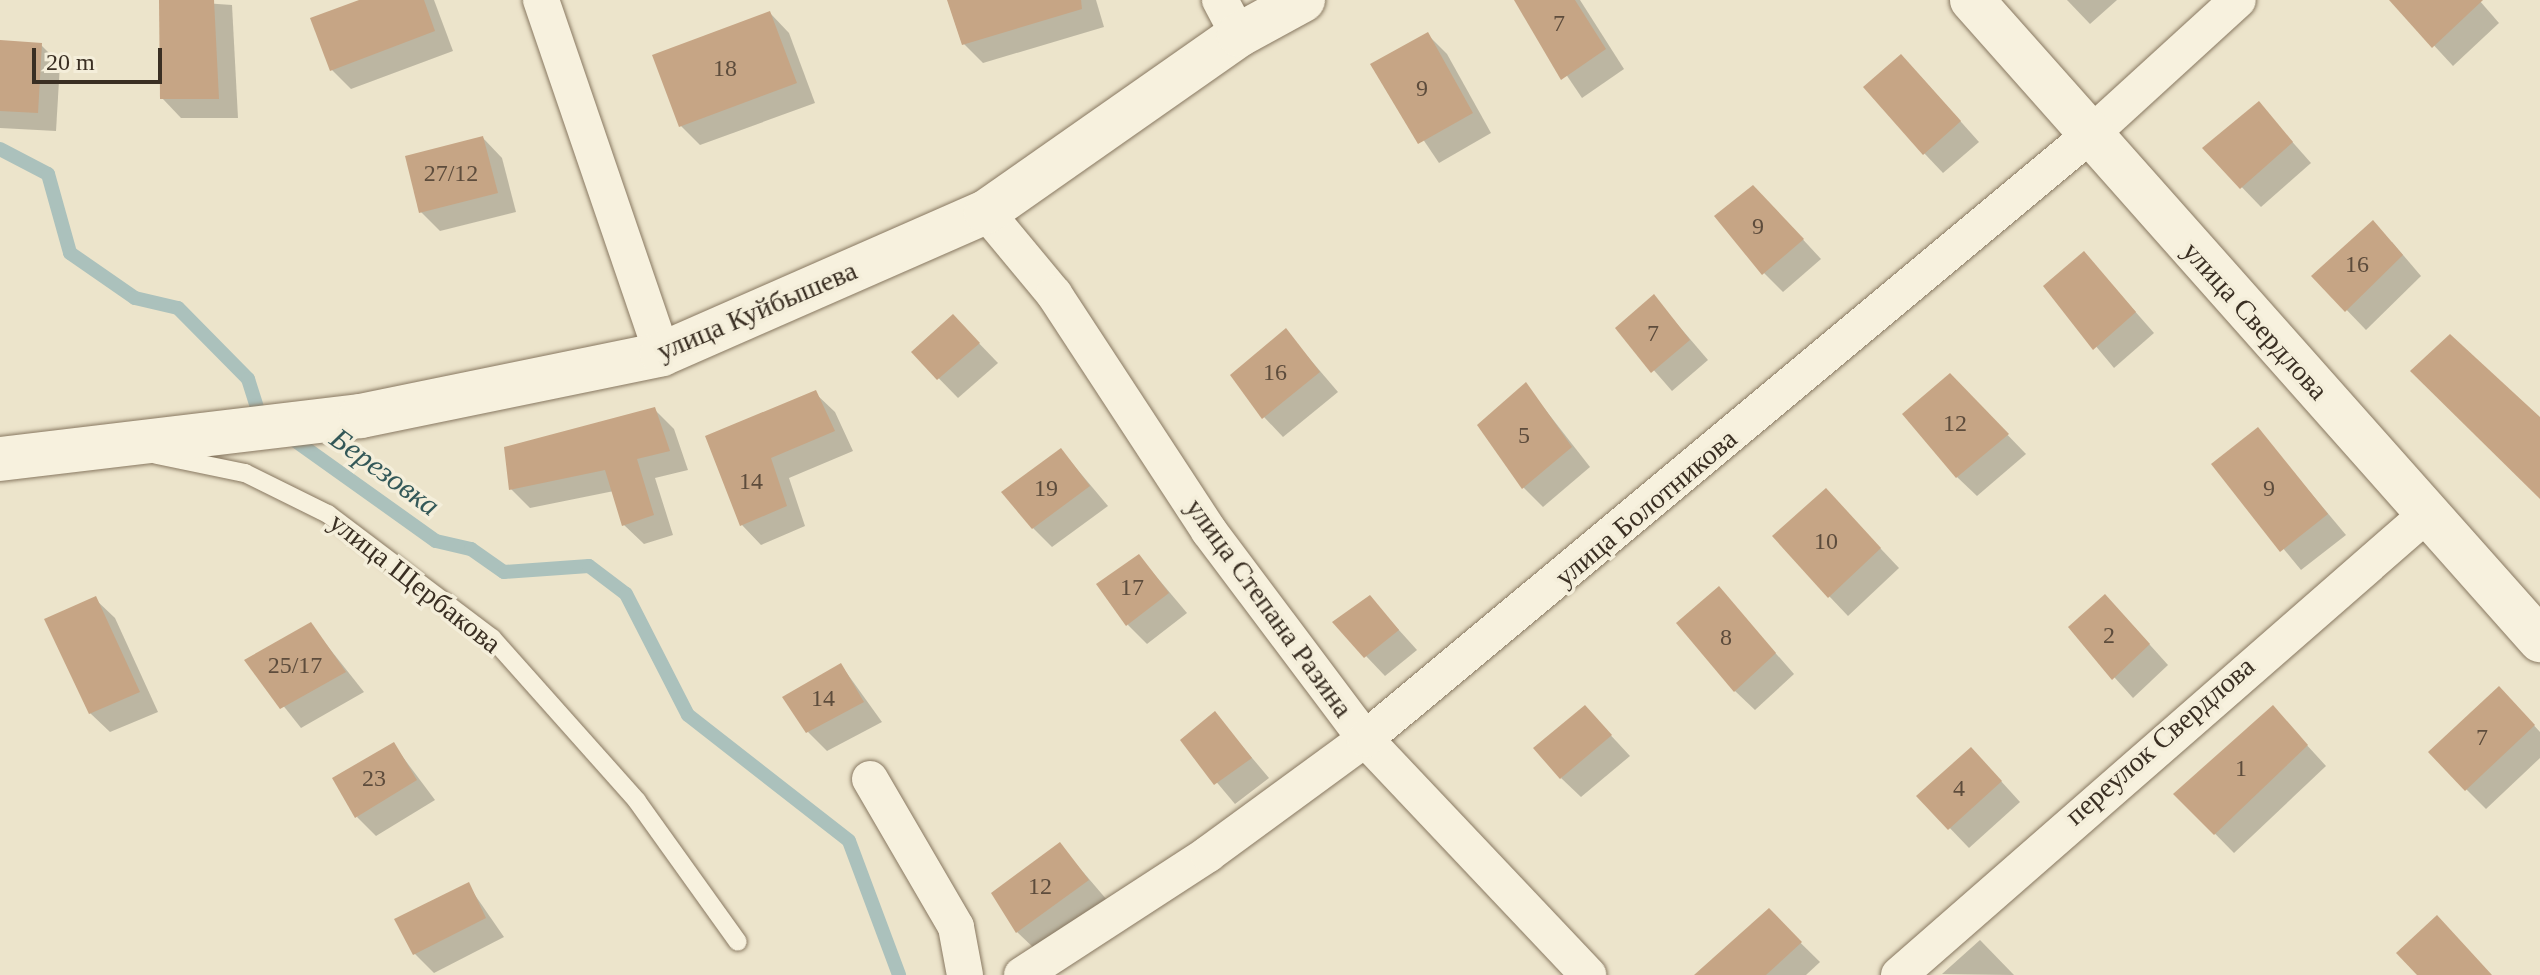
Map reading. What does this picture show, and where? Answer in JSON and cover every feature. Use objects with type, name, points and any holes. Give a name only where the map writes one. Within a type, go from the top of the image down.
[{"type":"street","points":[[541,0],[662,354]]},
{"type":"street","name":"улица Куйбышева","points":[[0,459],[361,416],[662,354],[986,212],[1229,18],[1303,0]]},
{"type":"street","name":"улица Свердлова","points":[[1972,0],[2540,640]]},
{"type":"street","name":"улица Болотникова","points":[[1022,975],[1208,854],[1365,739],[2090,135],[2238,0]]},
{"type":"street","name":"улица Степана Разина","points":[[986,212],[1054,294],[1209,531],[1365,739],[1588,975]]},
{"type":"street","name":"переулок Свердлова","points":[[1899,975],[2427,514]]},
{"type":"street","points":[[870,779],[956,927],[965,975]]},
{"type":"lane","name":"улица Щербакова","points":[[111,446],[245,473],[328,514],[492,638],[637,801],[738,942]]},
{"type":"building","points":[[159,0],[214,0],[219,99],[160,99]]},
{"type":"building","points":[[359,0],[424,0],[435,31],[330,71],[310,18]]},
{"type":"building","points":[[947,0],[1081,0],[1082,9],[962,45]]},
{"type":"building","points":[[1514,0],[1575,0],[1606,49],[1561,80]]},
{"type":"building","points":[[2389,0],[2483,0],[2432,48]]},
{"type":"building","points":[[770,11],[797,83],[679,127],[652,55]]},
{"type":"building","points":[[1428,32],[1473,113],[1418,144],[1370,64]]},
{"type":"building","points":[[0,40],[42,43],[38,113],[0,111]]},
{"type":"building","points":[[1901,54],[1961,121],[1923,155],[1863,87]]},
{"type":"building","points":[[2259,101],[2293,142],[2240,189],[2202,148]]},
{"type":"building","points":[[483,136],[498,193],[419,213],[405,156]]},
{"type":"building","points":[[1753,185],[1804,239],[1762,275],[1714,216]]},
{"type":"building","points":[[2373,220],[2403,255],[2345,312],[2311,276]]},
{"type":"building","points":[[2084,251],[2136,312],[2093,350],[2043,286]]},
{"type":"building","points":[[1654,294],[1690,340],[1651,373],[1615,328]]},
{"type":"building","points":[[953,314],[980,343],[937,380],[911,352]]},
{"type":"building","points":[[1286,328],[1320,372],[1262,419],[1230,375]]},
{"type":"building","points":[[2450,334],[2540,417],[2540,499],[2410,371]]},
{"type":"building","points":[[1950,373],[2009,434],[1956,478],[1902,414]]},
{"type":"building","points":[[1526,382],[1572,447],[1522,489],[1477,425]]},
{"type":"building","points":[[816,390],[835,431],[771,458],[787,506],[740,526],[705,436]]},
{"type":"building","points":[[655,407],[670,451],[637,459],[654,515],[622,526],[605,470],[509,490],[504,447]]},
{"type":"building","points":[[2258,427],[2328,514],[2280,552],[2211,464]]},
{"type":"building","points":[[1061,448],[1090,486],[1032,529],[1001,492]]},
{"type":"building","points":[[1826,488],[1881,548],[1828,598],[1772,536]]},
{"type":"building","points":[[1139,554],[1169,593],[1126,626],[1096,584]]},
{"type":"building","points":[[1719,586],[1776,653],[1734,692],[1676,623]]},
{"type":"building","points":[[2105,594],[2150,644],[2112,680],[2068,627]]},
{"type":"building","points":[[1370,595],[1399,630],[1364,658],[1332,622]]},
{"type":"building","points":[[96,596],[140,692],[89,714],[44,619]]},
{"type":"building","points":[[311,622],[346,672],[280,709],[244,660]]},
{"type":"building","points":[[841,663],[864,702],[806,733],[782,697]]},
{"type":"building","points":[[2499,686],[2535,725],[2465,791],[2428,752]]},
{"type":"building","points":[[1585,705],[1612,735],[1560,779],[1533,748]]},
{"type":"building","points":[[2273,705],[2308,745],[2214,835],[2173,794]]},
{"type":"building","points":[[1215,711],[1252,758],[1214,785],[1180,740]]},
{"type":"building","points":[[394,742],[417,780],[355,818],[332,778]]},
{"type":"building","points":[[1971,747],[2002,781],[1948,830],[1916,796]]},
{"type":"building","points":[[1060,842],[1089,880],[1016,933],[991,893]]},
{"type":"building","points":[[469,882],[486,918],[413,955],[394,919]]},
{"type":"building","points":[[1769,908],[1802,942],[1766,975],[1694,975]]},
{"type":"building","points":[[2437,915],[2492,975],[2417,975],[2396,953]]},
{"type":"waterway","name":"Березовка","points":[[0,149],[48,174],[70,253],[135,298],[178,308],[248,379],[261,420]]},
{"type":"waterway","name":"Березовка","points":[[290,437],[436,541],[471,549],[504,572],[589,566],[626,594],[688,715],[849,841],[899,975]]}]
